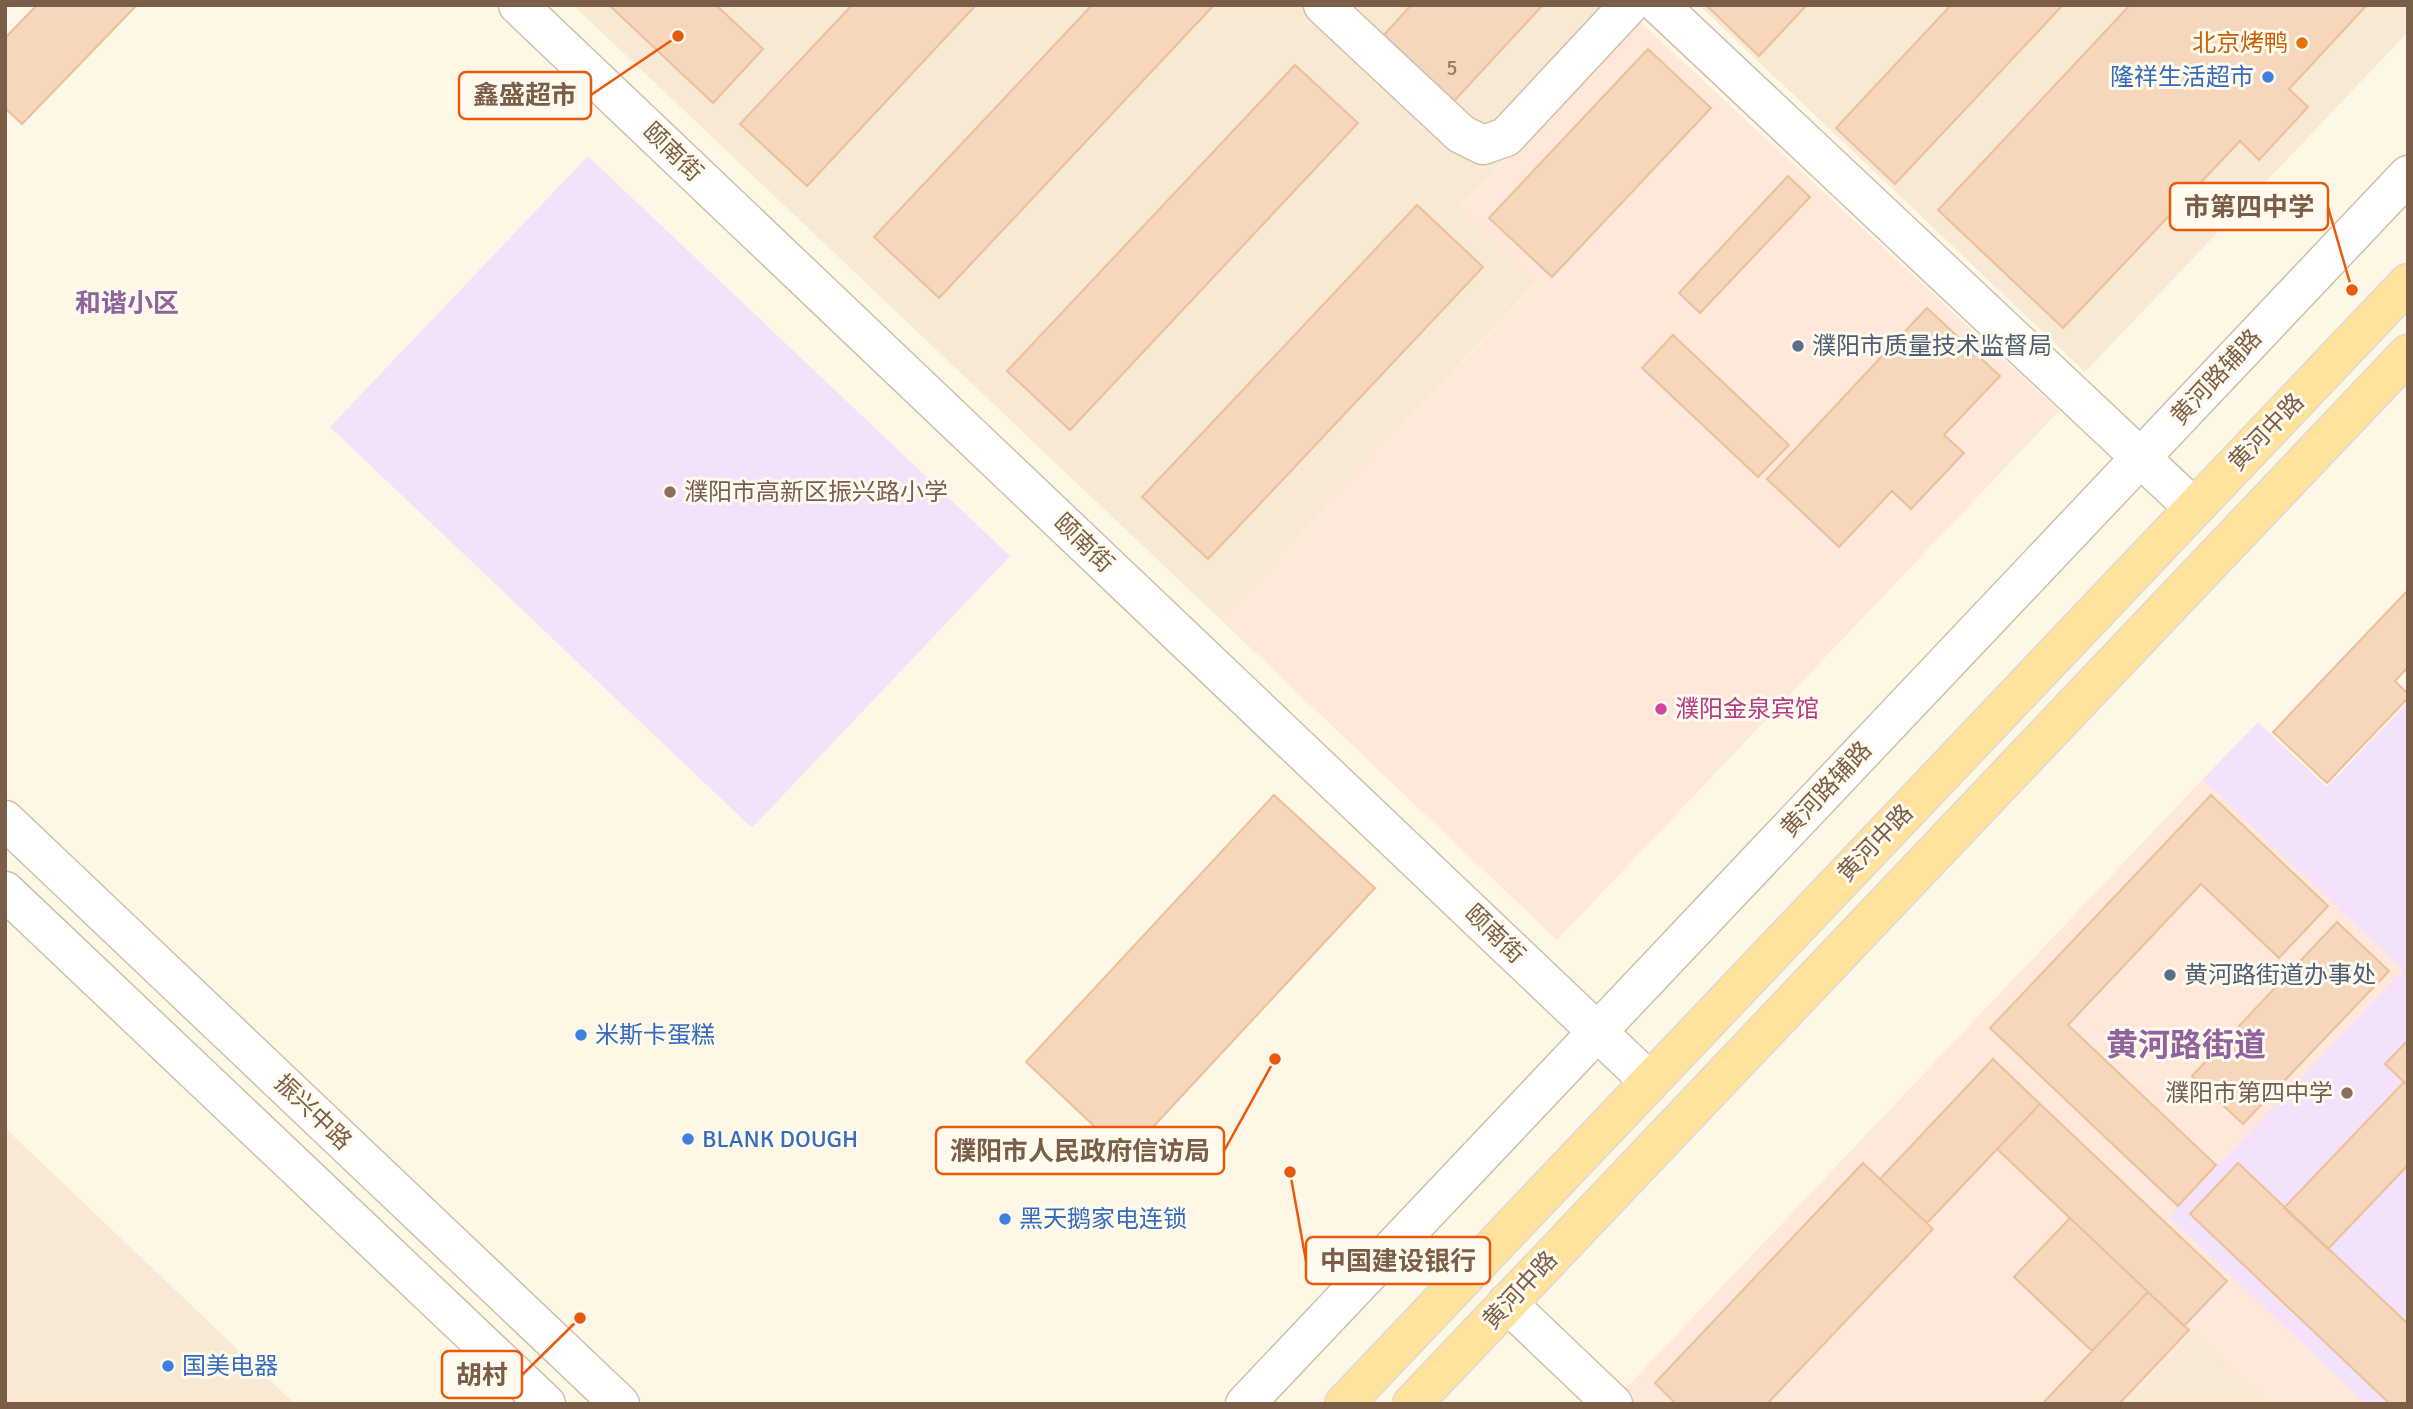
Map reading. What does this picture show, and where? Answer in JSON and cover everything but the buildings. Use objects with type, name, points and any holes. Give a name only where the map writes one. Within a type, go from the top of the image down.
[{"type":"main road","name":"黄河中路","points":[[1344,1404],[2408,283]]},
{"type":"main road","name":"黄河中路","points":[[1412,1404],[2408,354]]},
{"type":"street","name":"颐南街","points":[[518,5],[1649,1081]]},
{"type":"street","points":[[1323,5],[1461,134],[1483,145],[1506,137],[1629,5]]},
{"type":"street","points":[[1660,5],[2194,508]]},
{"type":"street","name":"黄河路辅路","points":[[1245,1404],[2408,175]]},
{"type":"street","name":"振兴中路","points":[[5,820],[620,1404]]},
{"type":"street","name":"振兴中路","points":[[5,891],[546,1404]]},
{"type":"street","points":[[1507,1303],[1613,1404]]},
{"type":"shaded area","points":[[573,5],[1652,5],[1459,207],[1538,281],[1220,619]]},
{"type":"shaded area","points":[[1699,5],[2408,5],[2408,32],[2085,372]]},
{"type":"shaded area","points":[[1638,20],[2059,411],[1557,940],[1220,619],[1538,282],[1459,208]]},
{"type":"shaded area","name":"濮阳市高新区振兴路小学","points":[[588,156],[1010,556],[752,828],[330,427]]},
{"type":"shaded area","name":"濮阳市第四中学","points":[[2408,702],[2408,1404],[2366,1404],[2169,1217],[2403,970],[2203,779],[2258,722],[2327,787]]},
{"type":"shaded area","points":[[2203,779],[2404,970],[2169,1217],[2366,1404],[2270,1404],[2194,1332],[2126,1404],[1611,1404]]},
{"type":"shaded area","points":[[5,1128],[295,1404],[5,1404]]},
{"type":"shaded area","points":[[2194,1331],[2270,1404],[2126,1404]]},
{"type":"place","name":"鑫盛超市","points":[[678,36]]},
{"type":"place","name":"北京烤鸭","points":[[2302,43]]},
{"type":"place","name":"隆祥生活超市","points":[[2268,77]]},
{"type":"place","name":"市第四中学","points":[[2352,290]]},
{"type":"place","name":"濮阳市质量技术监督局","points":[[1798,346]]},
{"type":"place","name":"濮阳市高新区振兴路小学","points":[[670,492]]},
{"type":"place","name":"濮阳金泉宾馆","points":[[1661,709]]},
{"type":"place","name":"黄河路街道办事处","points":[[2170,975]]},
{"type":"place","name":"米斯卡蛋糕","points":[[581,1035]]},
{"type":"place","name":"濮阳市人民政府信访局","points":[[1275,1059]]},
{"type":"place","name":"濮阳市第四中学","points":[[2347,1093]]},
{"type":"place","name":"BLANK DOUGH","points":[[688,1139]]},
{"type":"place","name":"中国建设银行","points":[[1290,1172]]},
{"type":"place","name":"黑天鹅家电连锁","points":[[1005,1219]]},
{"type":"place","name":"胡村","points":[[580,1318]]},
{"type":"place","name":"国美电器","points":[[168,1366]]},
{"type":"district","name":"和谐小区","points":[[127,304]]},
{"type":"district","name":"黄河路街道","points":[[2186,1045]]}]
